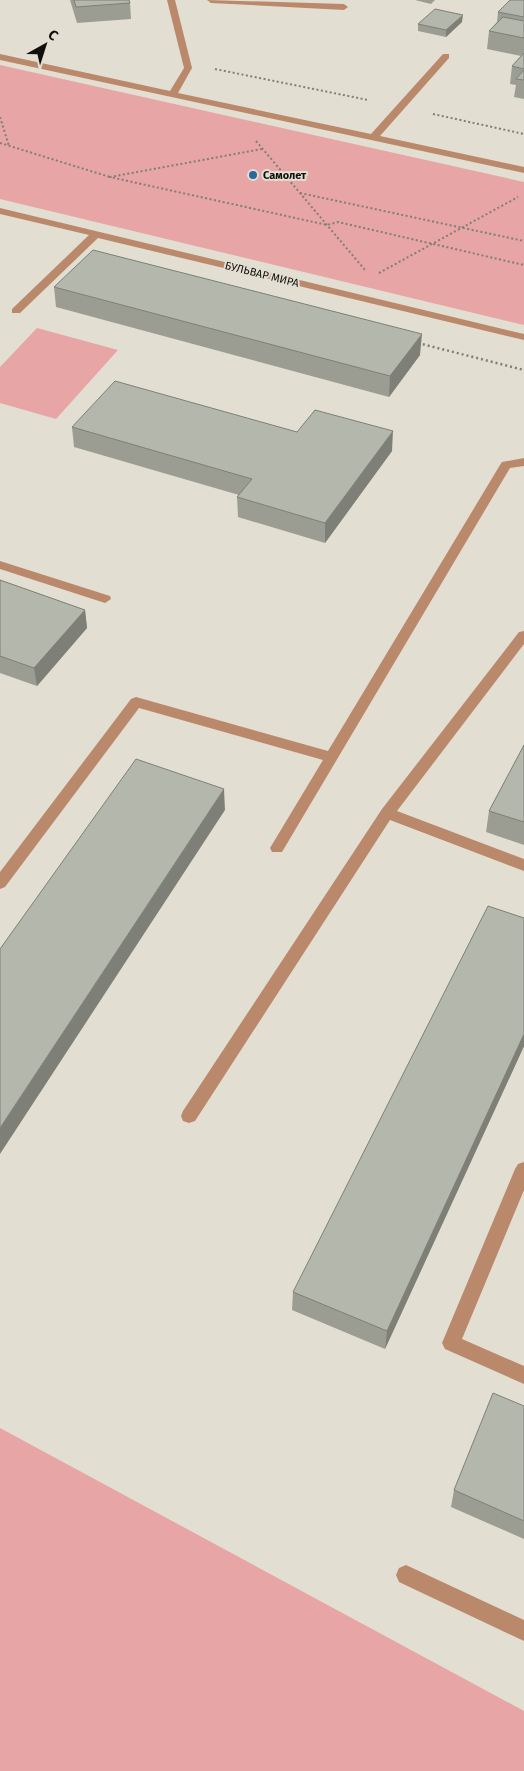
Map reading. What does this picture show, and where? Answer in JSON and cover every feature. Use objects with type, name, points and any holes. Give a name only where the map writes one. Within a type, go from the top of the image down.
[{"type":"street","points":[[171,0],[188,68],[173,93]]},
{"type":"street","points":[[211,0],[344,7]]},
{"type":"street","points":[[374,137],[446,56]]},
{"type":"street","points":[[0,57],[524,170]]},
{"type":"street","name":"БУЛЬВАР МИРА","points":[[0,211],[524,337]]},
{"type":"street","points":[[16,311],[96,234]]},
{"type":"street","points":[[277,848],[506,464],[524,462]]},
{"type":"street","points":[[0,565],[105,599]]},
{"type":"street","points":[[189,1116],[387,813],[524,635]]},
{"type":"street","points":[[0,883],[136,702],[331,757]]},
{"type":"street","points":[[387,813],[524,865]]},
{"type":"street","points":[[524,1169],[451,1343],[524,1375]]},
{"type":"street","points":[[406,1575],[524,1631]]},
{"type":"path","points":[[188,68],[219,69],[266,78],[524,134]]},
{"type":"path","points":[[266,78],[259,98],[237,120],[397,307]]},
{"type":"path","points":[[0,117],[9,146]]},
{"type":"path","points":[[0,144],[110,178],[327,226],[338,222],[524,265]]},
{"type":"path","points":[[110,178],[262,149]]},
{"type":"path","points":[[299,192],[524,241]]},
{"type":"path","points":[[372,277],[521,196]]},
{"type":"shaded area","points":[[0,65],[524,182],[524,325],[0,199]]},
{"type":"shaded area","points":[[37,328],[118,350],[56,419],[0,403],[0,367]]},
{"type":"shaded area","points":[[0,1428],[524,1711],[524,1771],[0,1771]]},
{"type":"building","points":[[74,0],[129,0],[130,3],[76,7]]},
{"type":"building","points":[[510,0],[524,0],[524,17],[498,12]]},
{"type":"building","points":[[435,9],[463,15],[446,30],[418,24]]},
{"type":"building","points":[[503,17],[524,21],[524,38],[489,31]]},
{"type":"building","points":[[524,53],[524,69],[512,66]]},
{"type":"building","points":[[524,70],[524,80],[516,79]]},
{"type":"building","points":[[93,250],[422,334],[390,376],[54,287]]},
{"type":"building","points":[[115,381],[297,432],[315,410],[393,431],[325,523],[237,497],[252,479],[72,427]]},
{"type":"building","points":[[0,580],[85,610],[34,668],[0,656]]},
{"type":"building","points":[[524,745],[524,822],[489,811]]},
{"type":"building","points":[[136,759],[224,789],[0,1128],[0,949]]},
{"type":"building","points":[[488,906],[524,918],[524,1034],[387,1331],[293,1292]]},
{"type":"building","points":[[493,1393],[524,1406],[524,1521],[454,1490]]},
{"type":"place","name":"Самолет","points":[[253,175]]}]
